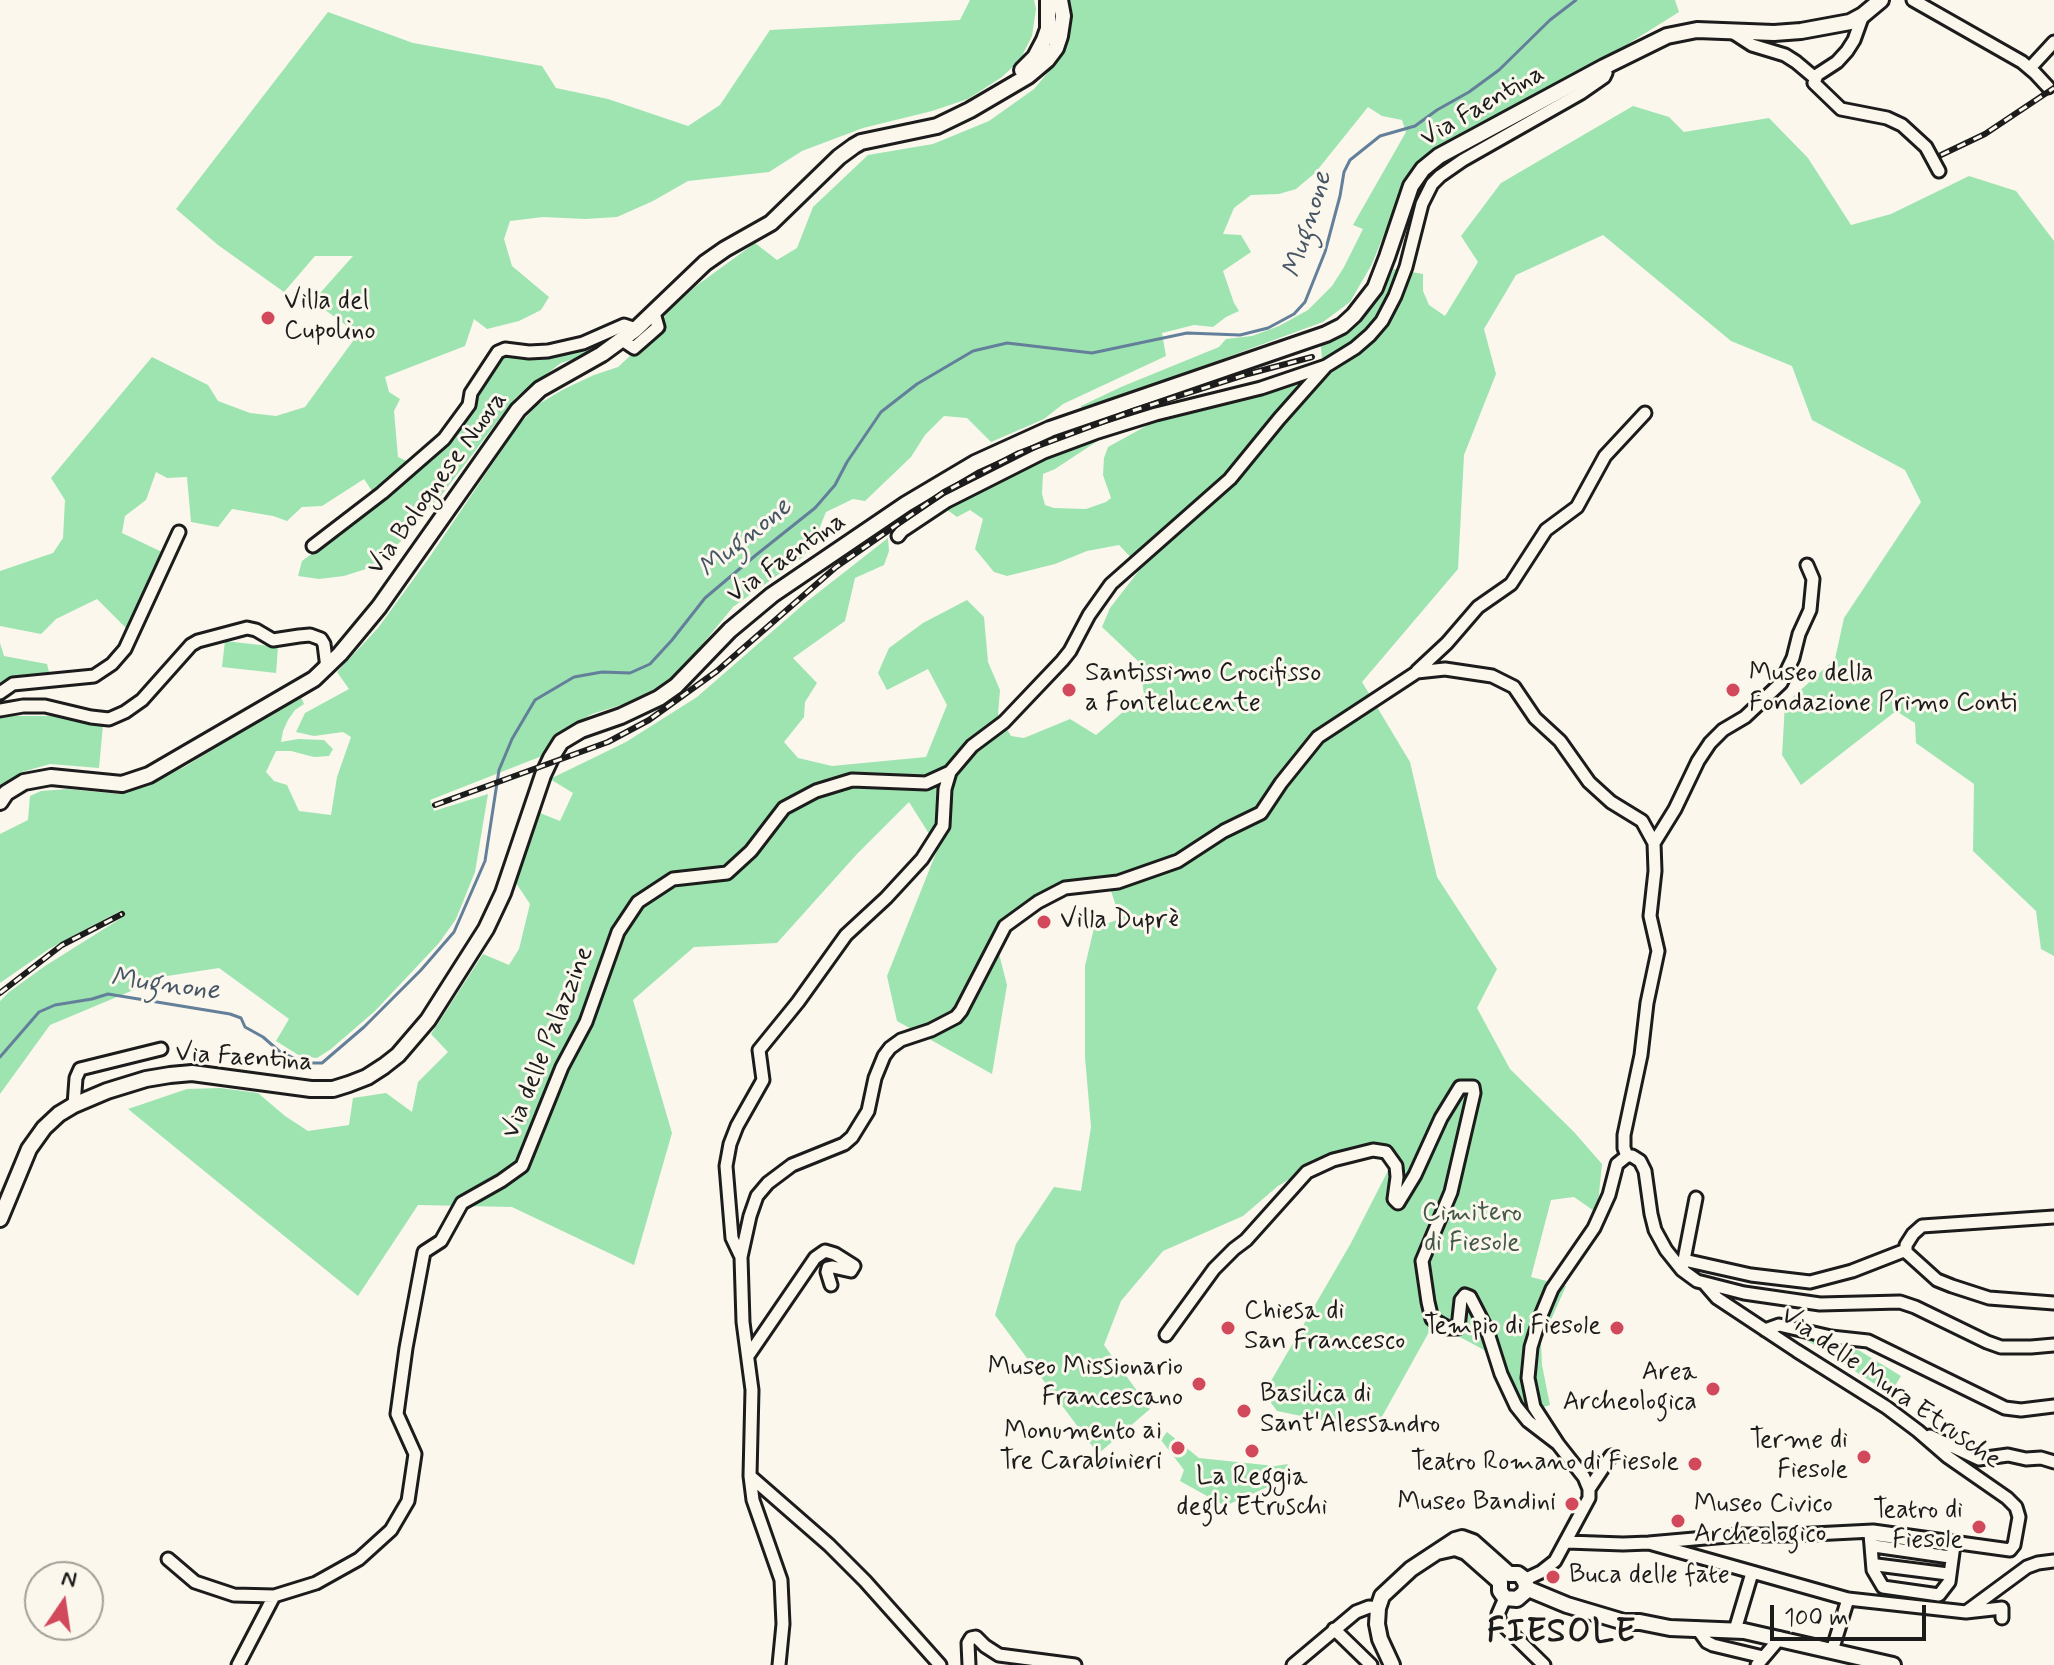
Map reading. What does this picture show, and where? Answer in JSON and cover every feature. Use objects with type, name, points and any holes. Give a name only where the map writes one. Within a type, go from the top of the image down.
[{"type":"main road","name":"Via Bolognese Nuova","points":[[985,101],[1027,66],[1040,49],[1048,29],[1048,0]]},
{"type":"main road","name":"Via Bolognese Nuova","points":[[0,802],[6,793],[24,782],[51,777],[122,784],[149,775],[314,679],[340,654],[379,607],[518,410],[540,389],[622,340],[705,263],[771,223],[854,146],[937,126],[1028,76],[1056,48],[1063,16],[1060,0]]},
{"type":"main road","name":"Via Faentina","points":[[0,1219],[33,1142],[59,1114],[74,1105],[133,1083],[170,1075],[192,1073],[311,1089],[333,1089],[367,1077],[384,1066],[428,1020],[473,953],[509,879],[543,775],[561,742],[581,730],[659,698],[676,686],[730,630],[772,595],[906,504],[975,463],[1050,429],[1342,326],[1375,288],[1411,186],[1432,160],[1604,67],[1675,33],[1697,30],[1801,31],[1850,22],[1881,0]]},
{"type":"main road","points":[[1392,1665],[1380,1639],[1378,1608],[1387,1590],[1411,1569],[1434,1554],[1464,1544],[1477,1544],[1505,1578]]},
{"type":"main road","points":[[1505,1578],[1518,1574],[1525,1584],[1554,1600],[1624,1622],[1670,1628],[1735,1630],[1893,1665]]},
{"type":"main road","points":[[1505,1578],[1500,1591],[1505,1598],[1517,1599],[1523,1595],[1525,1584]]},
{"type":"street","points":[[1913,0],[2030,68],[2048,87]]},
{"type":"street","points":[[1815,78],[1847,51],[1863,15]]},
{"type":"street","points":[[1731,31],[1752,45],[1785,55],[1815,78]]},
{"type":"street","points":[[2030,68],[2054,42]]},
{"type":"street","name":"Via Faentina","points":[[898,536],[947,501],[1044,452],[1156,414],[1261,388],[1326,366],[1355,348],[1382,321],[1395,296],[1422,204],[1440,176],[1581,93],[1604,77],[1604,67]]},
{"type":"street","points":[[1815,78],[1814,83],[1841,109],[1887,118],[1902,125],[1926,147],[1939,171]]},
{"type":"street","points":[[622,340],[634,348],[646,338],[658,327],[654,313]]},
{"type":"street","points":[[313,546],[382,493],[444,439],[469,405],[471,393],[498,352],[505,349],[548,351],[583,343],[624,325],[636,329]]},
{"type":"street","points":[[741,1257],[732,1238],[726,1166],[737,1126],[763,1080],[759,1050],[846,935],[922,859],[943,826],[945,789],[950,772],[972,746],[1004,722],[1062,661],[1111,584],[1230,479],[1326,366]]},
{"type":"street","points":[[779,1665],[783,1624],[781,1580],[753,1500],[750,1476],[752,1390],[743,1322],[741,1257],[757,1196],[768,1183],[792,1165],[844,1144],[852,1137],[868,1111],[884,1056],[901,1040],[956,1017],[1005,926],[1038,902],[1065,888],[1118,882],[1178,861],[1224,831],[1261,813],[1318,737],[1417,672],[1478,607],[1511,584],[1546,530],[1577,507],[1605,456],[1645,413]]},
{"type":"street","points":[[0,693],[13,684],[94,676],[112,664],[125,649],[179,532]]},
{"type":"street","points":[[1654,843],[1710,743],[1723,730],[1745,717],[1781,683],[1810,610],[1813,579],[1807,565]]},
{"type":"street","points":[[0,710],[45,706],[109,719],[142,700],[191,645],[247,628],[273,640],[310,635],[321,639],[327,668]]},
{"type":"street","points":[[1417,672],[1445,669],[1492,676],[1514,687],[1535,718],[1560,741],[1589,782],[1611,802],[1642,821],[1654,843],[1655,871],[1650,916],[1658,951],[1624,1135],[1627,1156]]},
{"type":"street","name":"Via delle Palazzine","points":[[168,1559],[195,1582],[234,1595],[274,1596],[316,1583],[359,1559],[391,1530],[408,1501],[415,1454],[397,1414],[424,1252],[441,1241],[462,1203],[522,1166],[562,1067],[586,1022],[618,932],[638,902],[673,879],[727,873],[751,851],[784,808],[816,791],[852,780],[926,783],[950,772]]},
{"type":"street","name":"Via Faentina","points":[[74,1105],[76,1078],[80,1069],[161,1049]]},
{"type":"street","points":[[1166,1335],[1214,1269],[1246,1240],[1307,1172],[1333,1160],[1373,1150],[1386,1152],[1396,1166],[1394,1199],[1398,1203],[1460,1087],[1473,1087],[1451,1192],[1422,1261],[1432,1319],[1448,1328],[1458,1328],[1461,1300],[1465,1295],[1470,1297],[1487,1330],[1501,1374],[1516,1406],[1528,1421],[1558,1444]]},
{"type":"street","points":[[1525,1584],[1555,1561],[1588,1502],[1589,1489],[1584,1477],[1538,1415],[1532,1401],[1528,1378],[1531,1347],[1552,1289],[1594,1228],[1609,1195],[1617,1164],[1627,1156],[1640,1161],[1645,1171],[1655,1230],[1666,1250],[1692,1278],[1744,1293],[1820,1304],[1882,1301],[1909,1304],[2001,1347],[2054,1345]]},
{"type":"street","points":[[1683,1265],[1696,1198]]},
{"type":"street","points":[[2054,1217],[1922,1226],[1906,1245],[1906,1252],[1937,1280],[1952,1286],[1989,1298],[2054,1303]]},
{"type":"street","points":[[1683,1265],[1810,1282],[1852,1271],[1906,1250]]},
{"type":"street","points":[[748,1356],[815,1258],[825,1251],[854,1266],[851,1271],[828,1268],[831,1285]]},
{"type":"street","name":"Via delle Mura Etrusche","points":[[1704,1283],[1717,1298],[1886,1407],[1948,1457],[2013,1503],[2019,1517],[2010,1550],[1952,1542]]},
{"type":"street","points":[[1765,1330],[1779,1325],[1831,1337],[1868,1341],[2005,1408],[2021,1410],[2054,1406]]},
{"type":"street","points":[[1918,1431],[1979,1459],[2008,1455],[2054,1462]]},
{"type":"street","points":[[1589,1489],[1611,1456]]},
{"type":"street","points":[[750,1476],[829,1545],[940,1665]]},
{"type":"street","points":[[1567,1542],[1649,1543],[1727,1535],[1872,1537],[1952,1542],[1946,1583],[1938,1588],[1887,1582],[1877,1565],[1872,1537]]},
{"type":"street","points":[[1872,1537],[1954,1545],[1949,1582],[1939,1595],[1883,1587],[1873,1570],[1872,1537]]},
{"type":"street","points":[[1872,1537],[1950,1557]]},
{"type":"street","points":[[1649,1543],[1848,1599],[1966,1612],[2002,1608],[2002,1618]]},
{"type":"street","points":[[1966,1612],[2027,1567],[2054,1561]]},
{"type":"street","points":[[1735,1630],[1752,1573]]},
{"type":"street","points":[[238,1665],[274,1596]]},
{"type":"street","points":[[1505,1598],[1498,1614],[1500,1622],[1544,1665]]},
{"type":"street","points":[[1832,1651],[1848,1599]]},
{"type":"street","points":[[1295,1664],[1361,1609],[1378,1608]]},
{"type":"street","points":[[1697,1628],[1707,1642],[1760,1661],[1780,1638]]},
{"type":"street","points":[[1334,1629],[1371,1665]]},
{"type":"street","points":[[969,1665],[968,1643],[976,1637],[999,1655],[1075,1665]]},
{"type":"green space","points":[[970,0],[1034,0],[1036,9],[1032,36],[1020,60],[1002,77],[968,99],[863,128],[802,151],[769,172],[688,181],[617,217],[543,217],[510,221],[504,239],[512,266],[549,297],[541,310],[519,321],[487,329],[474,319],[465,346],[385,377],[389,392],[400,399],[394,411],[398,457],[411,463],[451,438],[471,412],[500,355],[508,352],[525,354],[619,330],[616,338],[594,353],[561,363],[516,397],[443,493],[402,540],[369,568],[344,576],[319,579],[298,576],[302,561],[380,503],[364,479],[322,506],[302,507],[287,521],[232,509],[218,527],[191,522],[187,477],[167,478],[156,472],[146,500],[125,516],[122,533],[162,552],[127,629],[97,599],[56,619],[41,634],[0,626],[0,571],[53,553],[63,538],[65,500],[51,478],[152,357],[208,385],[218,401],[250,413],[276,416],[305,407],[358,334],[313,301],[353,256],[315,256],[284,292],[218,245],[176,209],[328,12],[413,43],[542,66],[556,88],[608,99],[688,126],[720,105],[770,30],[960,20]]},
{"type":"green space","points":[[1064,0],[1675,0],[1679,12],[1596,64],[1434,153],[1407,177],[1372,264],[1350,302],[1323,322],[1081,408],[1121,387],[1219,347],[1226,339],[1252,336],[1279,326],[1308,310],[1332,286],[1363,229],[1353,225],[1406,132],[1402,120],[1382,116],[1368,107],[1315,173],[1296,189],[1279,194],[1251,195],[1234,208],[1223,234],[1241,235],[1251,252],[1223,271],[1239,311],[1213,327],[1194,325],[1162,333],[1166,356],[1063,404],[1044,419],[991,442],[967,418],[944,416],[925,435],[911,457],[865,501],[853,499],[826,512],[816,537],[803,557],[733,607],[683,668],[663,685],[624,704],[592,714],[562,731],[542,756],[430,800],[434,811],[488,794],[475,872],[456,919],[439,943],[375,1011],[331,1049],[317,1058],[300,1056],[276,1041],[289,1019],[219,968],[167,976],[50,1025],[0,1094],[0,1001],[45,966],[123,917],[120,911],[49,949],[0,983],[0,834],[28,820],[30,796],[41,791],[67,789],[119,794],[144,787],[186,766],[300,695],[304,704],[288,720],[281,742],[324,740],[333,749],[329,756],[314,757],[276,751],[266,772],[274,781],[287,785],[299,811],[331,815],[337,777],[351,737],[343,732],[314,736],[296,732],[305,713],[349,689],[337,672],[378,628],[518,426],[537,405],[564,389],[618,367],[657,331],[666,313],[696,286],[755,243],[777,260],[797,248],[813,207],[868,155],[933,144],[989,121],[1034,89],[1062,56],[1068,14]]},
{"type":"green space","name":"Cimitero di Fiesole","points":[[1633,106],[1669,117],[1684,132],[1769,118],[1808,158],[1851,225],[1891,214],[1969,176],[2016,191],[2054,241],[2054,956],[2041,949],[2036,911],[1973,851],[1974,784],[1916,743],[1915,723],[1896,711],[1801,785],[1782,755],[1785,704],[1835,659],[1844,618],[1921,502],[1905,470],[1812,420],[1792,366],[1731,341],[1603,235],[1516,275],[1484,329],[1496,374],[1464,455],[1458,569],[1362,682],[1410,762],[1437,877],[1497,969],[1477,1008],[1510,1069],[1602,1164],[1597,1213],[1574,1197],[1551,1200],[1531,1277],[1566,1286],[1541,1342],[1550,1405],[1520,1414],[1484,1350],[1434,1323],[1379,1422],[1350,1426],[1277,1411],[1264,1393],[1351,1243],[1396,1155],[1378,1145],[1325,1158],[1278,1186],[1243,1216],[1163,1251],[1121,1301],[1104,1345],[1150,1409],[1098,1454],[995,1315],[1016,1244],[1054,1187],[1081,1191],[1091,1127],[1085,1057],[1085,966],[1094,928],[1120,919],[1106,875],[1063,881],[1034,897],[994,934],[1007,985],[992,1074],[897,1021],[887,976],[938,848],[909,802],[857,854],[777,943],[694,947],[633,1000],[672,1133],[634,1265],[512,1207],[418,1205],[358,1296],[128,1109],[187,1089],[220,1088],[258,1093],[308,1131],[349,1125],[353,1098],[386,1093],[412,1112],[418,1082],[448,1052],[431,1034],[483,954],[509,965],[519,949],[530,904],[516,883],[535,811],[560,821],[573,793],[550,779],[626,742],[697,697],[805,603],[888,538],[889,551],[884,565],[855,578],[845,621],[793,658],[817,683],[805,702],[804,717],[784,742],[798,758],[832,766],[926,757],[947,705],[928,669],[887,690],[878,673],[889,648],[923,623],[967,600],[984,617],[988,662],[1000,690],[998,714],[1011,736],[1024,738],[1070,719],[1096,735],[1144,694],[1139,662],[1102,627],[1110,608],[1141,568],[1119,545],[1087,551],[1055,564],[1007,576],[994,572],[975,549],[983,519],[970,510],[957,517],[946,509],[1000,477],[1096,435],[1099,440],[1043,474],[1042,494],[1045,505],[1054,508],[1086,509],[1106,502],[1111,498],[1103,475],[1108,447],[1157,420],[1322,361],[1321,346],[1353,328],[1373,306],[1394,269],[1423,274],[1423,291],[1429,305],[1445,316],[1478,262],[1461,236],[1501,183]]},
{"type":"green space","points":[[225,641],[278,647],[276,673],[222,667]]},
{"type":"green space","points":[[0,643],[4,656],[47,664],[49,672],[0,684]]},
{"type":"green space","points":[[2,716],[61,716],[103,725],[99,768],[50,764],[22,772],[0,792]]},
{"type":"green space","points":[[1796,1333],[1860,1351],[1901,1376],[1890,1394]]},
{"type":"green space","points":[[1167,1432],[1199,1458],[1275,1466],[1288,1464],[1279,1482],[1225,1506],[1180,1481],[1184,1470],[1161,1440]]},
{"type":"waterway","name":"Mugnone","points":[[0,1057],[39,1012],[55,1005],[108,994],[230,1014],[241,1018],[245,1027],[279,1051],[304,1063],[322,1063],[364,1027],[454,932],[485,861],[499,770],[512,739],[535,700],[574,677],[602,672],[630,673],[650,664],[705,598],[815,508],[835,485],[881,412],[917,384],[973,351],[1007,343],[1092,353],[1187,333],[1240,335],[1268,328],[1294,314],[1305,302],[1325,252],[1344,172],[1350,160],[1380,136],[1415,126],[1469,92],[1499,70],[1550,20],[1576,0]]},
{"type":"railway","points":[[1941,155],[1985,134],[2054,88]]},
{"type":"railway","points":[[435,805],[608,742],[649,720],[717,671],[836,567],[944,492],[1019,453],[1135,410],[1312,357]]},
{"type":"railway","points":[[0,993],[62,945],[122,914]]},
{"type":"place","name":"Villa del Cupolino","points":[[268,318]]},
{"type":"place","name":"Santissimo Crocifisso a Fontelucente","points":[[1069,690]]},
{"type":"place","name":"Museo della Fondazione Primo Conti","points":[[1733,690]]},
{"type":"place","name":"Villa Duprè","points":[[1044,922]]},
{"type":"place","name":"Chiesa di San Francesco","points":[[1228,1328]]},
{"type":"place","name":"Tempio di Fiesole","points":[[1617,1328]]},
{"type":"place","name":"Museo Missionario Francescano","points":[[1199,1384]]},
{"type":"place","name":"Area Archeologica","points":[[1713,1389]]},
{"type":"place","name":"Basilica di Sant'Alessandro","points":[[1244,1411]]},
{"type":"place","name":"Monumento ai Tre Carabinieri","points":[[1178,1448]]},
{"type":"place","name":"La Reggia degli Etruschi","points":[[1252,1451]]},
{"type":"place","name":"Terme di Fiesole","points":[[1864,1457]]},
{"type":"place","name":"Teatro Romano di Fiesole","points":[[1695,1464]]},
{"type":"place","name":"Museo Bandini","points":[[1572,1504]]},
{"type":"place","name":"Museo Civico Archeologico","points":[[1678,1521]]},
{"type":"place","name":"Teatro di Fiesole","points":[[1979,1527]]},
{"type":"place","name":"Buca delle fate","points":[[1553,1577]]},
{"type":"district","name":"FIESOLE","points":[[1562,1634]]}]
